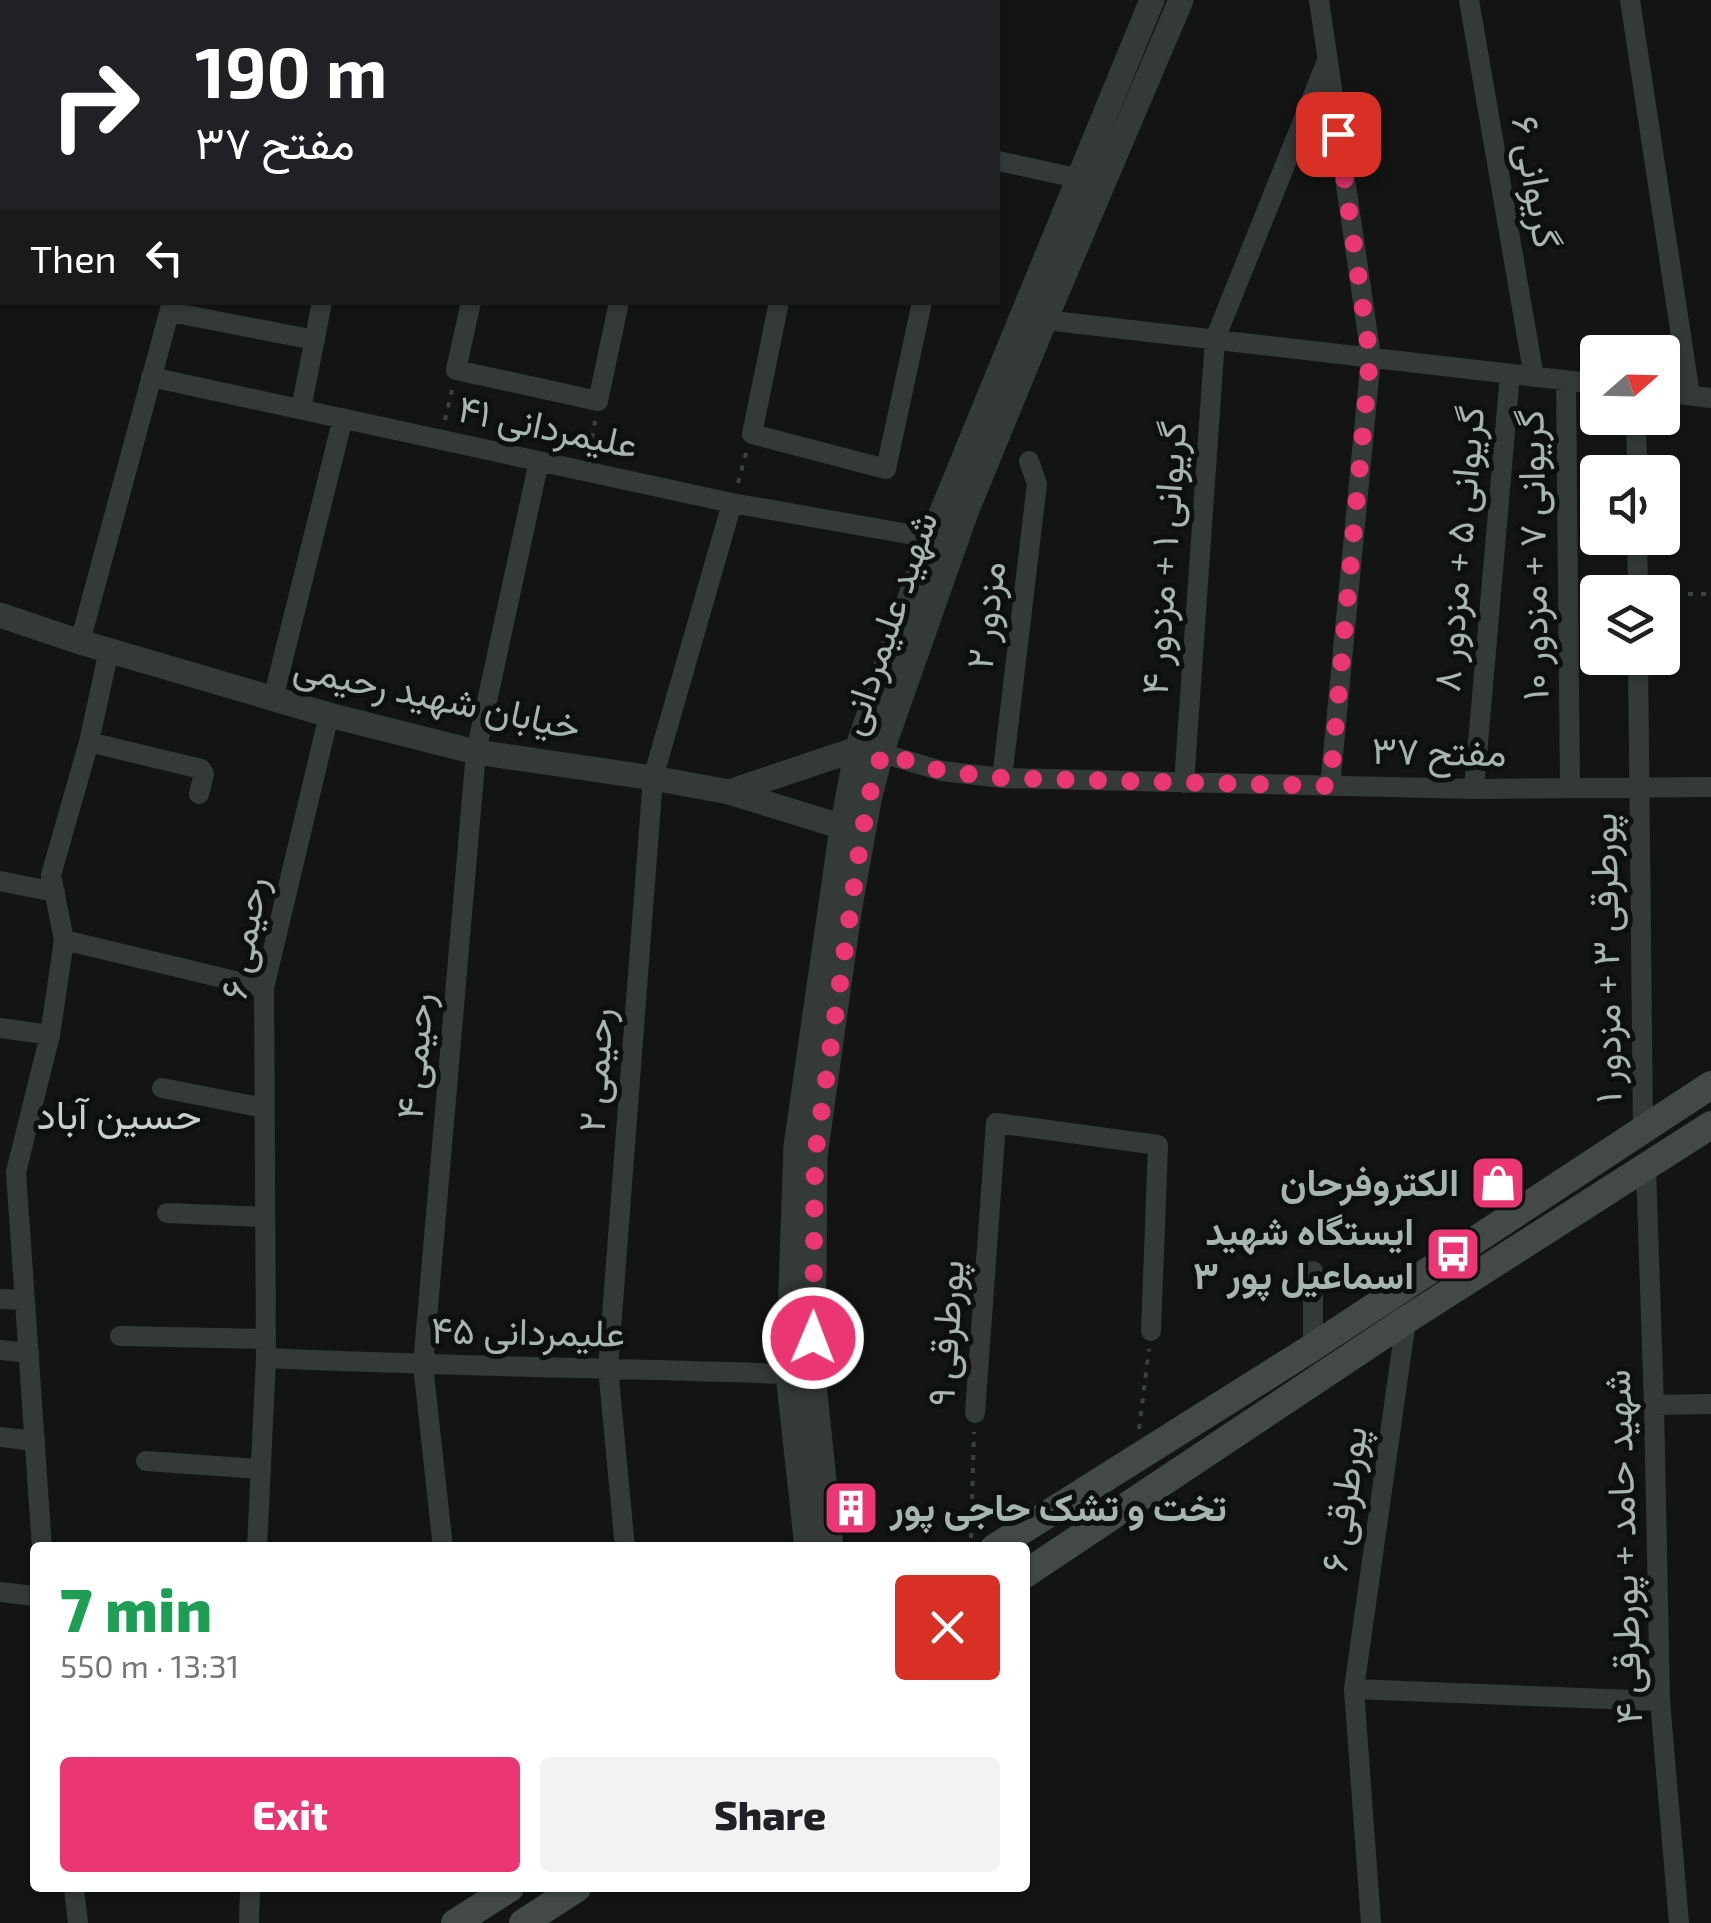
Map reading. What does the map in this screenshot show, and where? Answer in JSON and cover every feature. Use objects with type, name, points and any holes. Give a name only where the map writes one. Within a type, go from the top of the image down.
[{"type":"main road","points":[[1003,1542],[1313,1347],[1711,1085]]},
{"type":"main road","points":[[1030,1571],[1406,1320],[1711,1126]]},
{"type":"main road","points":[[455,1923],[504,1892]]},
{"type":"main road","points":[[524,1923],[571,1892]]},
{"type":"street","name":"شهید علیمردانی","points":[[807,1542],[801,1374],[815,1156],[852,830],[869,751],[943,543],[966,512],[1034,317],[1089,184],[1152,0]]},
{"type":"street","name":"شهید علیمردانی","points":[[1089,184],[1181,0]]},
{"type":"street","points":[[1319,0],[1370,357],[1330,786]]},
{"type":"street","name":"گریوانی ۶","points":[[1469,0],[1534,376]]},
{"type":"street","points":[[1630,0],[1700,396]]},
{"type":"street","name":"گریوانی ۱ + مزدور ۴","points":[[1184,783],[1215,339],[1327,60]]},
{"type":"street","points":[[1000,162],[1089,184]]},
{"type":"street","points":[[301,409],[321,305]]},
{"type":"street","points":[[469,305],[456,370],[598,401],[618,305]]},
{"type":"street","points":[[777,305],[752,434],[886,469],[921,305]]},
{"type":"street","points":[[80,642],[171,307],[315,340]]},
{"type":"street","points":[[1034,317],[1580,382]]},
{"type":"street","name":"گریوانی ۵ + مزدور ۸","points":[[1474,789],[1510,374]]},
{"type":"street","name":"علیمردانی ۴۱","points":[[151,376],[732,503],[943,543]]},
{"type":"street","name":"گریوانی ۷ + مزدور ۱۰","points":[[1566,380],[1570,788]]},
{"type":"street","points":[[273,699],[344,418]]},
{"type":"street","name":"رحیمی ۴","points":[[442,1542],[423,1365],[476,752],[539,460]]},
{"type":"street","name":"مزدور ۲","points":[[1002,778],[1036,484],[1029,460]]},
{"type":"street","name":"رحیمی ۲","points":[[624,1542],[608,1368],[653,778],[732,503]]},
{"type":"street","name":"خیابان شهید رحیمی","points":[[0,615],[329,715],[476,752],[729,792],[852,830]]},
{"type":"street","points":[[42,1542],[25,1300],[9,1192],[50,1035],[64,940],[51,874],[89,742],[110,650]]},
{"type":"street","name":"پورطرقی ۳ + مزدور ۱","points":[[1638,675],[1643,1128]]},
{"type":"street","name":"رحیمی ۶","points":[[257,1542],[266,1349],[264,988],[329,715]]},
{"type":"street","points":[[89,742],[201,769],[204,774],[199,794]]},
{"type":"street","points":[[729,792],[869,751]]},
{"type":"street","name":"مفتح ۳۷","points":[[869,751],[942,771],[1002,778],[1474,789],[1711,787]]},
{"type":"street","points":[[0,881],[55,892]]},
{"type":"street","points":[[64,940],[264,988]]},
{"type":"street","points":[[0,1028],[50,1035]]},
{"type":"street","points":[[162,1088],[264,1108]]},
{"type":"street","name":"پورطرقی ۹","points":[[975,1413],[996,1124],[1158,1145],[1151,1331]]},
{"type":"street","name":"شهید حامد + پورطرقی ۴","points":[[1646,1169],[1660,1700],[1680,1923]]},
{"type":"street","points":[[168,1212],[265,1217]]},
{"type":"street","points":[[1313,1271],[1313,1347]]},
{"type":"street","points":[[0,1298],[25,1300]]},
{"type":"street","name":"پورطرقی ۶","points":[[1371,1923],[1354,1689],[1406,1320]]},
{"type":"street","name":"علیمردانی ۴۵","points":[[120,1336],[423,1365],[801,1374]]},
{"type":"street","points":[[0,1350],[29,1353]]},
{"type":"street","name":"شهید علیمردانی","points":[[801,1374],[831,1542]]},
{"type":"street","points":[[1654,1405],[1711,1404]]},
{"type":"street","points":[[0,1437],[35,1441]]},
{"type":"street","points":[[146,1461],[261,1469]]},
{"type":"street","points":[[0,1592],[30,1595]]},
{"type":"street","points":[[1354,1689],[1660,1700]]},
{"type":"street","points":[[74,1892],[78,1923]]},
{"type":"street","points":[[249,1923],[250,1892]]},
{"type":"path","points":[[441,439],[456,370]]},
{"type":"path","points":[[587,471],[598,401]]},
{"type":"path","points":[[732,503],[752,434]]},
{"type":"path","points":[[1680,594],[1711,594]]},
{"type":"path","points":[[1135,1458],[1151,1331]]},
{"type":"path","name":"پورطرقی ۹","points":[[971,1542],[975,1413]]},
{"type":"building","name":"تخت و تشک حاجی پور","points":[[841,1486],[871,1489],[866,1528],[845,1528]]},
{"type":"place","name":"الکتروفرحان","points":[[1498,1183]]},
{"type":"place","name":"ایستگاه شهید اسماعیل پور ۳","points":[[1453,1254]]},
{"type":"place","name":"تخت و تشک حاجی پور","points":[[851,1508]]},
{"type":"district","name":"حسین آباد","points":[[119,1115]]},
{"type":"route","points":[[813,1338],[815,1156],[849,912],[868,800],[882,753],[942,771],[1002,778],[1330,786],[1370,357],[1338,134]]}]
